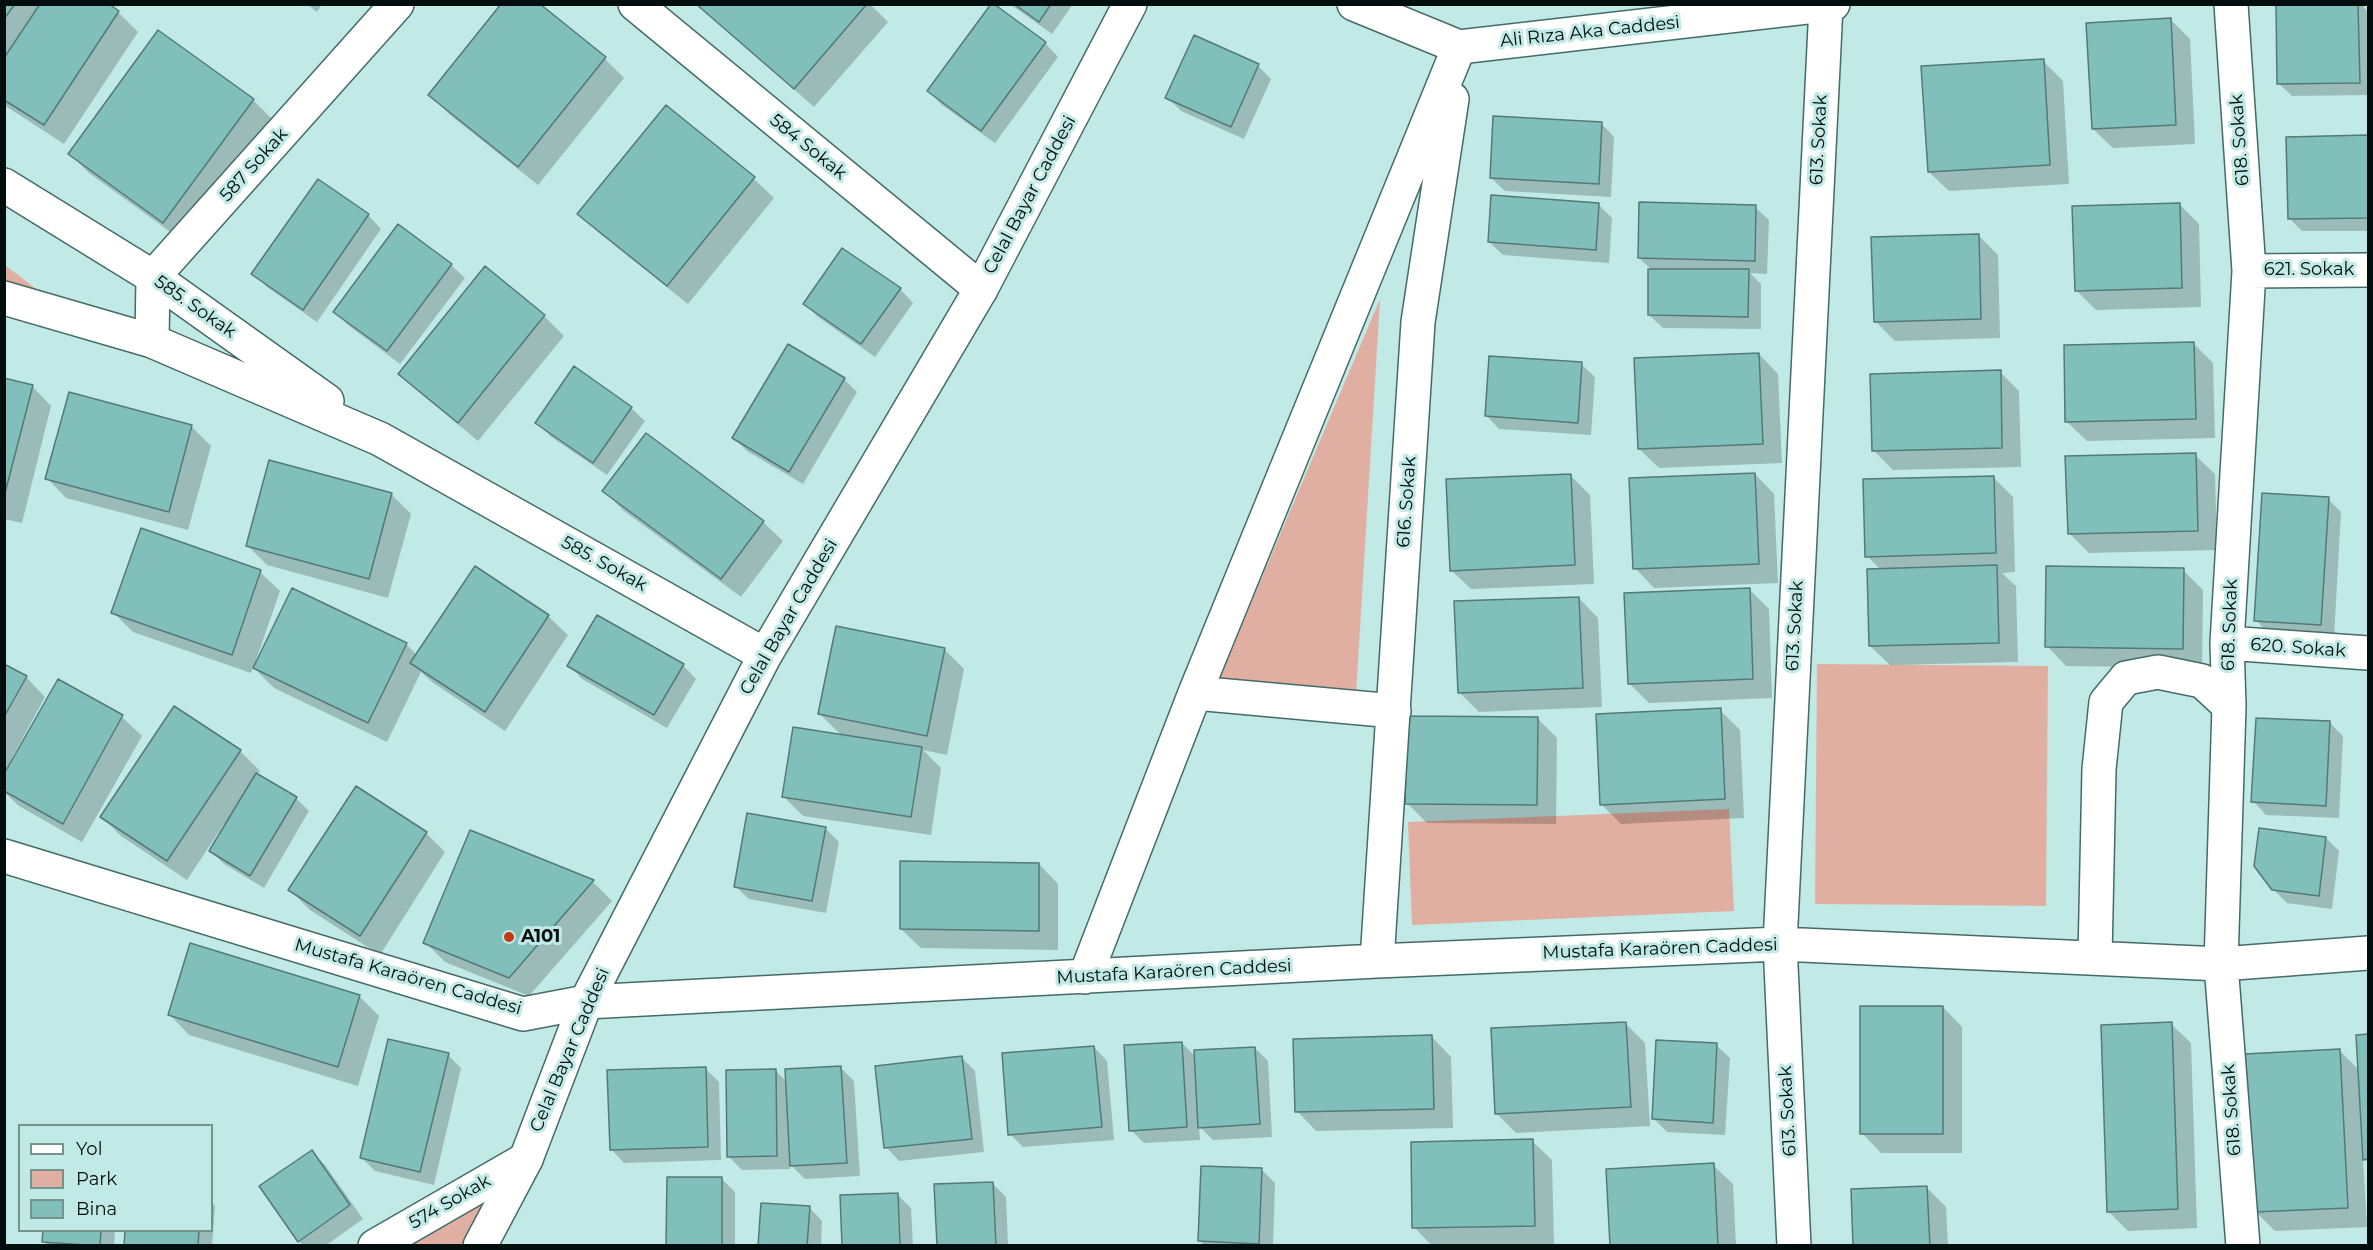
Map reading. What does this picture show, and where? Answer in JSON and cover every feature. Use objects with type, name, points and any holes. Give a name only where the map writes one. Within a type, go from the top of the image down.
[{"type":"street","name":"587 Sokak","points":[[153,277],[397,4]]},
{"type":"street","name":"584 Sokak","points":[[635,4],[981,289]]},
{"type":"street","name":"Celal Bayar Caddesi","points":[[480,1245],[526,1159],[586,1002],[765,655],[981,289],[1130,4]]},
{"type":"street","name":"Ali Rıza Aka Caddesi","points":[[1354,4],[1459,47],[1830,5]]},
{"type":"street","name":"618. Sokak","points":[[2231,4],[2249,271],[2227,643],[2229,706],[2221,964],[2243,1245]]},
{"type":"street","name":"613. Sokak","points":[[1794,1245],[1780,944],[1830,5]]},
{"type":"street","points":[[1085,977],[1195,693],[1459,47]]},
{"type":"street","name":"616. Sokak","points":[[1377,961],[1418,322],[1459,47]]},
{"type":"street","name":"585. Sokak","points":[[4,184],[153,277],[380,439]]},
{"type":"street","name":"621. Sokak","points":[[2249,271],[2368,270]]},
{"type":"street","points":[[152,341],[153,277]]},
{"type":"street","name":"585. Sokak","points":[[4,298],[152,341],[380,439],[765,655]]},
{"type":"street","name":"620. Sokak","points":[[2227,643],[2368,653]]},
{"type":"street","points":[[2095,958],[2099,769],[2106,702],[2126,678],[2158,672],[2202,681],[2229,706]]},
{"type":"street","points":[[1195,693],[1394,711]]},
{"type":"street","name":"Mustafa Karaören Caddesi","points":[[4,856],[523,1014],[586,1002],[1377,961],[1780,944],[2221,964],[2368,953]]},
{"type":"street","name":"574 Sokak","points":[[375,1245],[526,1159]]},
{"type":"green space","points":[[5,265],[53,302],[5,288]]},
{"type":"green space","points":[[1380,299],[1356,694],[1219,679]]},
{"type":"green space","points":[[1817,664],[2048,666],[2046,906],[1815,904]]},
{"type":"green space","points":[[1729,809],[1734,911],[1412,925],[1408,822]]},
{"type":"green space","points":[[526,1159],[480,1245],[375,1245]]},
{"type":"building","points":[[4,4],[15,4],[4,19]]},
{"type":"building","points":[[40,4],[109,4],[119,11],[44,125],[4,100],[4,58]]},
{"type":"building","points":[[501,4],[540,4],[606,57],[518,167],[428,95]]},
{"type":"building","points":[[696,4],[867,4],[794,89]]},
{"type":"building","points":[[991,4],[1046,42],[981,131],[927,91]]},
{"type":"building","points":[[1014,4],[1051,4],[1039,22]]},
{"type":"building","points":[[2276,4],[2358,4],[2360,83],[2277,84]]},
{"type":"building","points":[[2171,18],[2176,125],[2092,129],[2086,23]]},
{"type":"building","points":[[158,30],[254,99],[163,223],[68,154]]},
{"type":"building","points":[[1194,35],[1259,64],[1231,127],[1165,98]]},
{"type":"building","points":[[2044,59],[2050,165],[1928,172],[1921,66]]},
{"type":"building","points":[[666,105],[755,177],[667,286],[577,214]]},
{"type":"building","points":[[1493,116],[1602,122],[1599,184],[1490,178]]},
{"type":"building","points":[[2368,135],[2368,218],[2288,219],[2286,137]]},
{"type":"building","points":[[318,179],[369,214],[303,310],[251,274]]},
{"type":"building","points":[[1491,195],[1599,203],[1596,250],[1488,242]]},
{"type":"building","points":[[1639,202],[1756,205],[1755,261],[1638,258]]},
{"type":"building","points":[[2180,203],[2182,288],[2075,291],[2072,206]]},
{"type":"building","points":[[398,224],[452,264],[387,351],[333,312]]},
{"type":"building","points":[[1979,234],[1981,319],[1874,322],[1871,237]]},
{"type":"building","points":[[842,248],[901,288],[861,344],[803,304]]},
{"type":"building","points":[[485,266],[545,315],[458,423],[398,374]]},
{"type":"building","points":[[1648,269],[1749,269],[1748,317],[1648,315]]},
{"type":"building","points":[[2194,342],[2196,419],[2065,422],[2064,345]]},
{"type":"building","points":[[788,344],[845,378],[789,472],[732,438]]},
{"type":"building","points":[[1759,353],[1763,444],[1638,449],[1634,358]]},
{"type":"building","points":[[1489,356],[1582,362],[1578,423],[1485,416]]},
{"type":"building","points":[[574,366],[632,407],[593,463],[535,423]]},
{"type":"building","points":[[2001,370],[2002,448],[1872,451],[1870,374]]},
{"type":"building","points":[[4,378],[33,385],[4,497]]},
{"type":"building","points":[[69,392],[192,425],[169,512],[45,479]]},
{"type":"building","points":[[646,433],[764,521],[721,579],[602,491]]},
{"type":"building","points":[[2196,453],[2198,531],[2068,534],[2065,456]]},
{"type":"building","points":[[269,460],[392,493],[369,579],[246,546]]},
{"type":"building","points":[[1755,473],[1759,564],[1633,569],[1629,478]]},
{"type":"building","points":[[1571,474],[1575,565],[1450,571],[1446,479]]},
{"type":"building","points":[[1994,476],[1996,553],[1865,557],[1863,479]]},
{"type":"building","points":[[2262,493],[2329,497],[2321,625],[2254,621]]},
{"type":"building","points":[[141,528],[261,570],[232,655],[111,613]]},
{"type":"building","points":[[1997,565],[1999,643],[1869,646],[1867,569]]},
{"type":"building","points":[[475,566],[549,615],[485,712],[410,663]]},
{"type":"building","points":[[2046,566],[2184,568],[2183,649],[2045,647]]},
{"type":"building","points":[[292,588],[407,643],[368,723],[253,668]]},
{"type":"building","points":[[1750,588],[1753,679],[1628,684],[1624,593]]},
{"type":"building","points":[[1579,597],[1583,688],[1458,693],[1454,601]]},
{"type":"building","points":[[597,615],[684,664],[654,715],[567,666]]},
{"type":"building","points":[[836,626],[945,648],[927,736],[818,714]]},
{"type":"building","points":[[4,664],[27,676],[4,717]]},
{"type":"building","points":[[58,679],[123,715],[63,824],[4,791],[4,774]]},
{"type":"building","points":[[174,706],[241,750],[167,861],[100,817]]},
{"type":"building","points":[[1721,708],[1725,799],[1600,805],[1596,714]]},
{"type":"building","points":[[1407,716],[1538,717],[1537,805],[1405,804]]},
{"type":"building","points":[[2256,718],[2330,721],[2326,806],[2251,802]]},
{"type":"building","points":[[793,727],[922,747],[911,817],[782,797]]},
{"type":"building","points":[[256,773],[297,797],[250,876],[209,851]]},
{"type":"building","points":[[356,786],[427,832],[360,936],[288,890]]},
{"type":"building","points":[[747,813],[826,827],[812,901],[734,887]]},
{"type":"building","points":[[2259,828],[2326,837],[2319,896],[2272,890],[2254,866]]},
{"type":"building","points":[[470,830],[594,880],[509,978],[423,943]]},
{"type":"building","points":[[900,861],[1039,863],[1039,931],[900,929]]},
{"type":"building","points":[[190,943],[360,995],[338,1067],[168,1015]]},
{"type":"building","points":[[1860,1006],[1943,1006],[1943,1134],[1860,1134]]},
{"type":"building","points":[[1626,1022],[1631,1107],[1495,1114],[1491,1028]]},
{"type":"building","points":[[2172,1022],[2178,1209],[2107,1212],[2101,1025]]},
{"type":"building","points":[[2368,1034],[2368,1159],[2363,1160],[2356,1035]]},
{"type":"building","points":[[1432,1035],[1434,1109],[1295,1112],[1293,1039]]},
{"type":"building","points":[[388,1039],[449,1053],[420,1172],[360,1158]]},
{"type":"building","points":[[1656,1040],[1717,1043],[1713,1123],[1652,1119]]},
{"type":"building","points":[[1182,1042],[1187,1127],[1129,1131],[1124,1045]]},
{"type":"building","points":[[1094,1046],[1102,1127],[1008,1135],[1002,1053]]},
{"type":"building","points":[[1255,1047],[1260,1124],[1198,1128],[1194,1050]]},
{"type":"building","points":[[2340,1049],[2348,1208],[2254,1212],[2245,1054]]},
{"type":"building","points":[[962,1056],[972,1139],[884,1148],[875,1066]]},
{"type":"building","points":[[841,1066],[847,1163],[790,1166],[785,1069]]},
{"type":"building","points":[[706,1067],[708,1147],[610,1150],[607,1070]]},
{"type":"building","points":[[776,1069],[777,1156],[727,1157],[726,1070]]},
{"type":"building","points":[[1533,1139],[1535,1226],[1412,1228],[1411,1142]]},
{"type":"building","points":[[312,1150],[350,1205],[298,1242],[259,1186]]},
{"type":"building","points":[[1714,1163],[1718,1246],[1610,1246],[1606,1169]]},
{"type":"building","points":[[1201,1166],[1262,1168],[1259,1244],[1198,1241]]},
{"type":"building","points":[[667,1177],[722,1177],[722,1246],[666,1246]]},
{"type":"building","points":[[993,1182],[996,1246],[937,1246],[934,1184]]},
{"type":"building","points":[[1927,1186],[1930,1246],[1853,1246],[1851,1189]]},
{"type":"building","points":[[898,1193],[900,1246],[842,1246],[840,1195]]},
{"type":"building","points":[[761,1203],[810,1206],[807,1246],[758,1246]]},
{"type":"building","points":[[43,1232],[101,1232],[100,1246],[42,1242]]},
{"type":"building","points":[[125,1232],[199,1232],[198,1246],[124,1246]]},
{"type":"place","name":"A101","points":[[509,937]]}]
